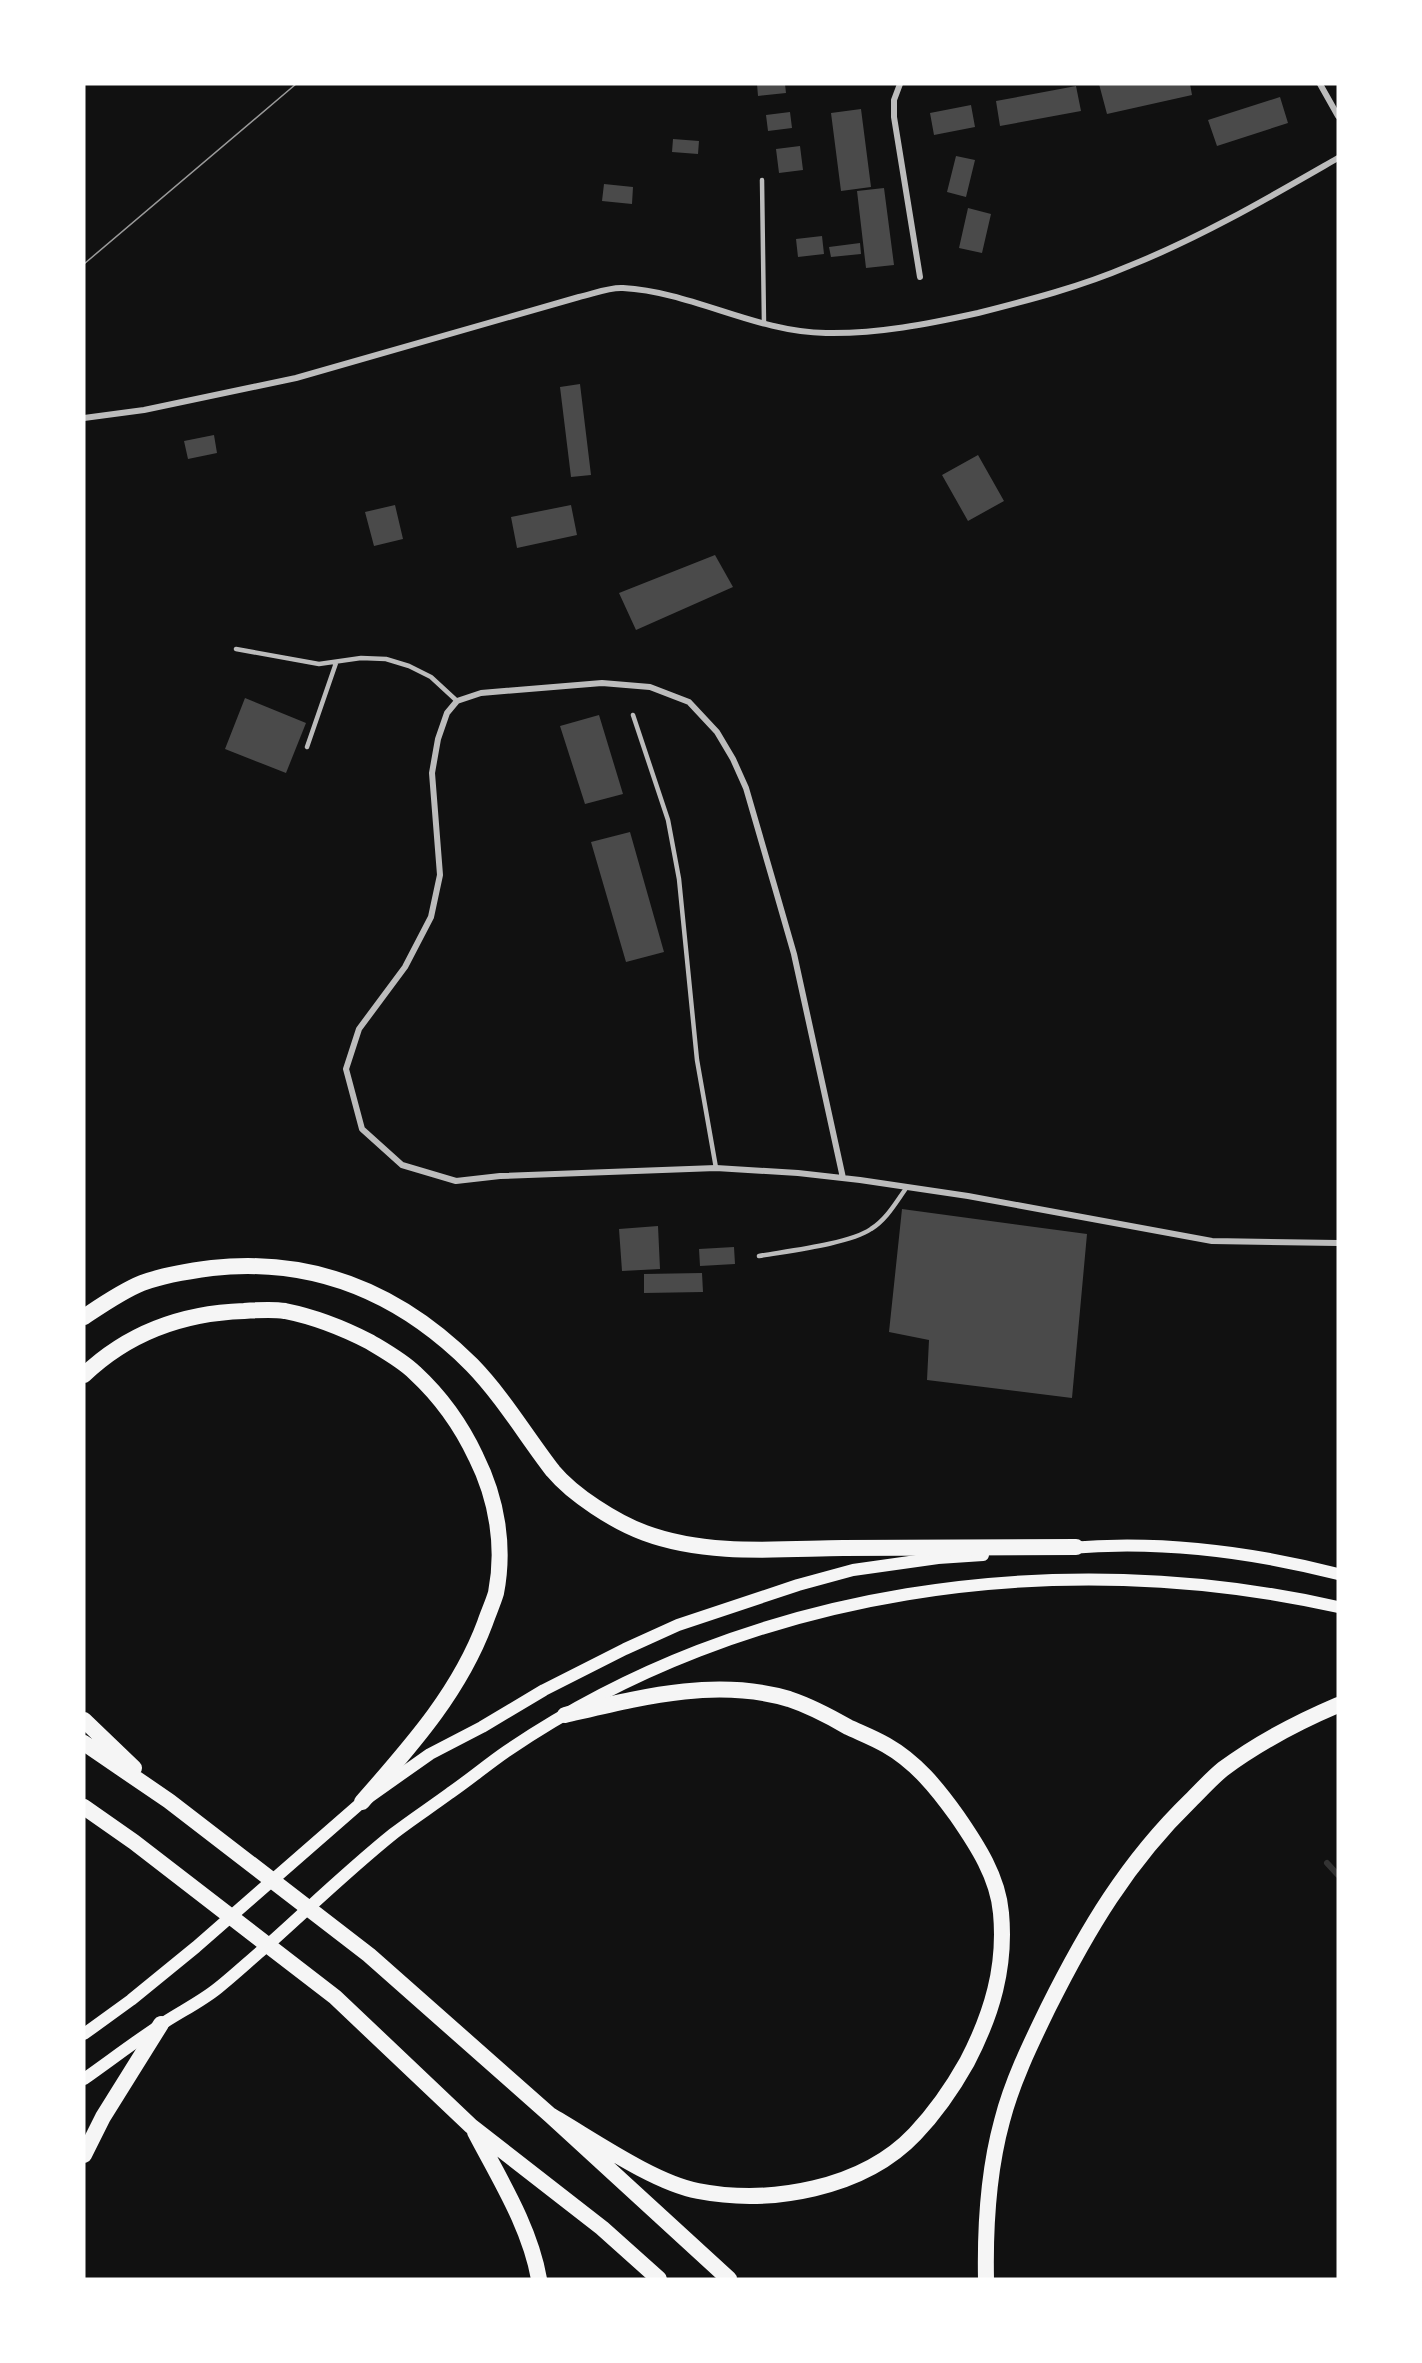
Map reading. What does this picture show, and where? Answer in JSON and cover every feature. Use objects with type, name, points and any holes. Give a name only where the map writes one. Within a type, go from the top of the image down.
[{"type":"highway","points":[[84,1317],[141,1284],[190,1270],[238,1265],[278,1267],[338,1278],[382,1296],[417,1317],[473,1366],[556,1474],[602,1512],[644,1532],[683,1544],[742,1549],[1076,1547]]},
{"type":"highway","points":[[84,1375],[100,1360],[136,1337],[172,1322],[212,1312],[283,1311],[344,1328],[382,1349],[414,1371],[441,1399],[464,1432],[485,1475],[497,1516],[500,1552],[495,1594],[481,1633],[461,1676],[432,1719],[362,1802]]},
{"type":"highway","points":[[550,2115],[660,2177],[695,2191],[737,2196],[776,2196],[822,2187],[883,2160],[914,2136],[940,2103],[964,2068],[989,2013],[996,1993],[1001,1938],[1001,1910],[987,1864],[949,1806],[918,1767],[886,1744],[820,1711],[787,1699],[752,1692],[678,1691],[566,1715]]},
{"type":"highway","points":[[986,2279],[990,2184],[1001,2122],[1022,2060],[1068,1967],[1115,1888],[1167,1823],[1222,1770],[1275,1735],[1338,1705]]},
{"type":"highway","points":[[84,1720],[169,1801]]},
{"type":"highway","points":[[84,1743],[169,1801],[369,1955],[550,2115],[729,2279]]},
{"type":"highway","points":[[84,1807],[134,1842],[335,1997],[471,2126],[602,2228],[659,2279]]},
{"type":"highway","points":[[84,2155],[103,2117],[161,2025]]},
{"type":"highway","points":[[471,2126],[500,2177],[524,2229],[539,2279]]},
{"type":"main road","points":[[84,2034],[180,1960],[362,1802],[430,1754],[482,1727],[544,1690],[678,1625],[798,1585],[853,1570],[938,1558],[1076,1547],[1165,1547],[1221,1552],[1278,1559],[1338,1574]]},
{"type":"main road","points":[[84,2079],[218,1988],[394,1834],[507,1751],[627,1682],[765,1628],[878,1599],[1018,1581],[1094,1579],[1235,1588],[1338,1607]]},
{"type":"street","points":[[900,84],[894,99],[894,117],[920,277]]},
{"type":"street","points":[[1320,84],[1338,116]]},
{"type":"street","points":[[84,418],[144,410],[296,378],[579,297],[621,288],[683,300],[764,324],[826,333],[917,327],[1052,294],[1129,267],[1191,239],[1338,158]]},
{"type":"street","points":[[843,1178],[794,954],[746,788],[717,732],[689,702],[650,687],[602,683],[481,693],[457,701],[447,713],[438,739],[432,773],[440,875],[431,917],[405,967],[359,1029],[346,1069],[362,1129],[402,1165],[456,1181],[500,1176],[716,1168],[843,1178],[907,1187],[1212,1241],[1338,1243]]},
{"type":"lane","points":[[762,180],[764,324]]},
{"type":"lane","points":[[236,649],[319,664],[369,658],[386,659],[409,666],[431,677],[457,701]]},
{"type":"lane","points":[[307,747],[336,663]]},
{"type":"lane","points":[[633,715],[668,820],[679,879],[697,1060],[716,1168]]},
{"type":"lane","points":[[759,1256],[853,1238],[871,1230],[887,1216],[907,1187]]},
{"type":"building","points":[[757,84],[785,84],[786,93],[758,96]]},
{"type":"building","points":[[1099,84],[1190,84],[1192,95],[1107,114]]},
{"type":"building","points":[[1076,86],[1081,111],[1000,126],[996,101]]},
{"type":"building","points":[[1280,97],[1288,123],[1217,146],[1208,120]]},
{"type":"building","points":[[971,105],[975,127],[934,135],[930,113]]},
{"type":"building","points":[[861,109],[871,187],[841,191],[831,113]]},
{"type":"building","points":[[790,112],[792,128],[768,131],[766,115]]},
{"type":"building","points":[[673,139],[699,141],[698,154],[672,152]]},
{"type":"building","points":[[800,146],[803,170],[779,173],[776,149]]},
{"type":"building","points":[[956,156],[975,160],[966,197],[947,192]]},
{"type":"building","points":[[604,184],[633,187],[632,204],[602,201]]},
{"type":"building","points":[[884,188],[894,265],[866,268],[857,191]]},
{"type":"building","points":[[968,208],[991,214],[982,253],[959,248]]},
{"type":"building","points":[[822,236],[824,254],[798,257],[796,239]]},
{"type":"building","points":[[860,243],[861,254],[831,257],[829,247]]},
{"type":"building","points":[[580,384],[591,475],[571,477],[560,387]]},
{"type":"building","points":[[214,435],[217,453],[188,459],[184,441]]},
{"type":"building","points":[[978,455],[1004,501],[968,521],[942,475]]},
{"type":"building","points":[[395,505],[403,539],[374,546],[365,512]]},
{"type":"building","points":[[571,505],[577,535],[517,548],[511,517]]},
{"type":"building","points":[[715,555],[733,587],[636,630],[619,593]]},
{"type":"building","points":[[245,698],[306,723],[286,773],[225,749]]},
{"type":"building","points":[[599,715],[623,794],[585,804],[560,726]]},
{"type":"building","points":[[630,832],[664,952],[626,962],[591,842]]},
{"type":"building","points":[[902,1209],[1087,1234],[1072,1398],[927,1380],[929,1340],[889,1332]]},
{"type":"building","points":[[658,1226],[660,1269],[622,1271],[619,1229]]},
{"type":"building","points":[[734,1247],[735,1264],[700,1266],[699,1249]]},
{"type":"building","points":[[702,1273],[703,1292],[644,1293],[644,1274]]},
{"type":"waterway","points":[[1327,1863],[1338,1875]]},
{"type":"tram line","points":[[84,264],[296,84]]}]
